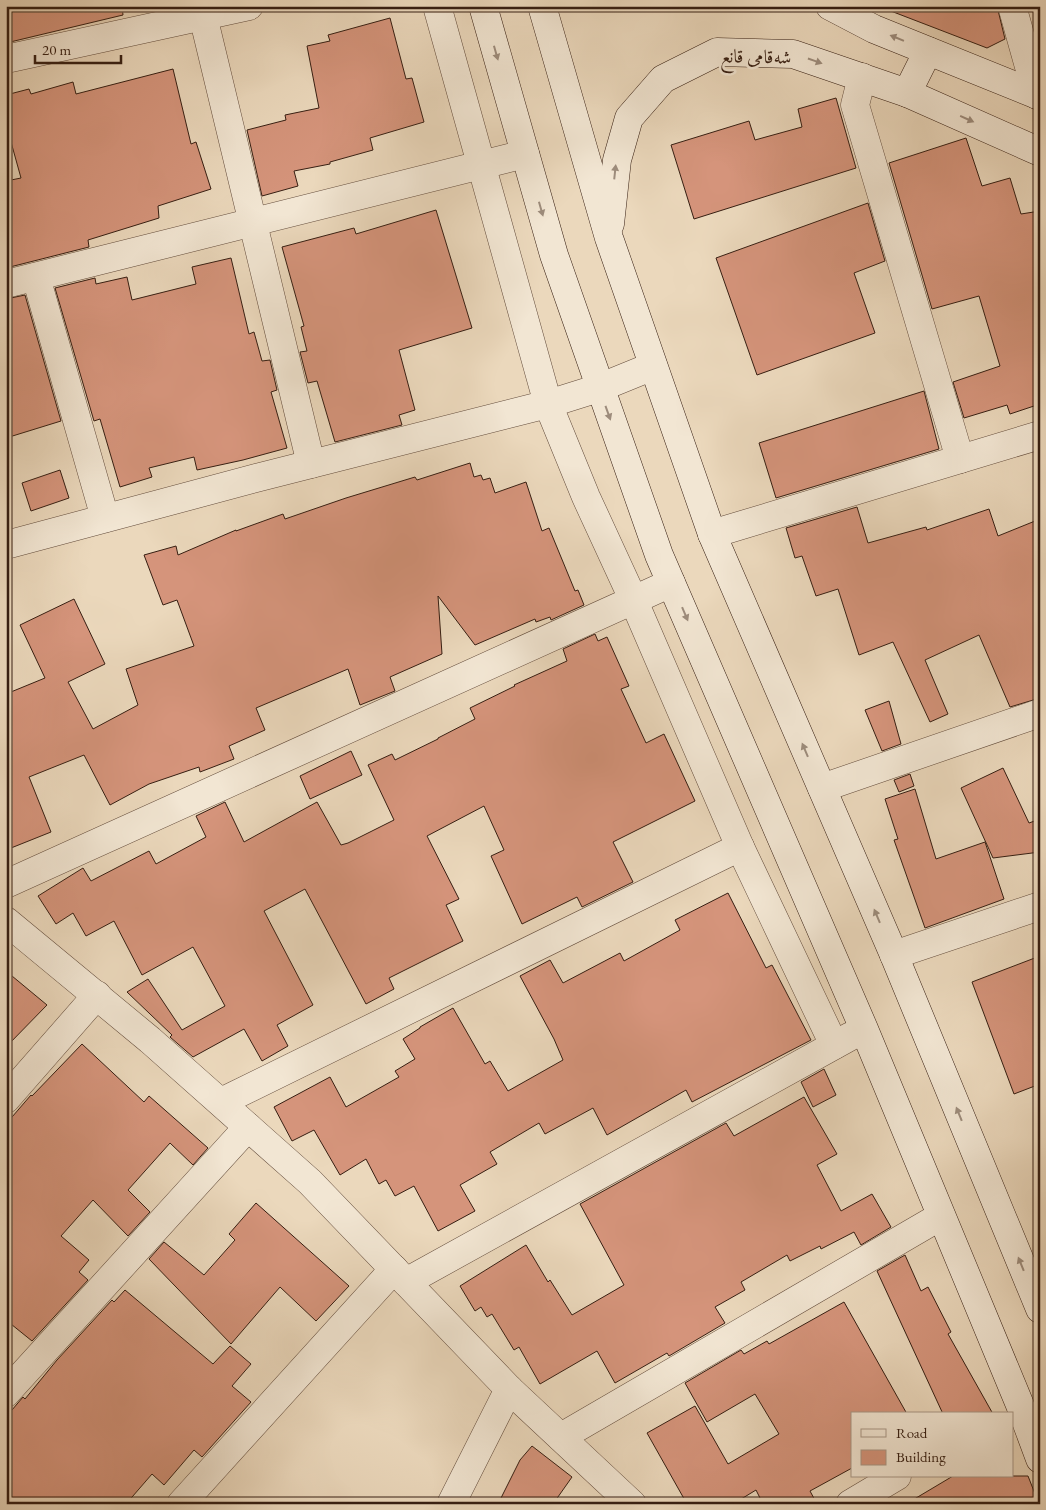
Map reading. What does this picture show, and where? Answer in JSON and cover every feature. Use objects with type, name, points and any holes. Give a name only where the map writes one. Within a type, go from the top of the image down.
[{"type":"street","points":[[6,59],[249,6]]},
{"type":"street","points":[[437,6],[548,404],[586,497],[633,599],[740,847],[834,1045]]},
{"type":"street","points":[[483,6],[554,256],[659,555],[864,1029],[941,1216],[1012,1410]]},
{"type":"street","points":[[542,6],[609,238],[712,534],[894,955],[1040,1310]]},
{"type":"street","points":[[830,6],[874,29],[1038,96]]},
{"type":"street","points":[[1012,6],[1038,96]]},
{"type":"street","points":[[203,16],[311,464]]},
{"type":"street","points":[[907,93],[928,51]]},
{"type":"street","name":"شەقامی قانع","points":[[609,238],[617,160],[629,118],[663,79],[717,52],[793,54],[907,93],[1040,152]]},
{"type":"street","points":[[862,77],[855,106],[960,459]]},
{"type":"street","points":[[6,284],[525,154]]},
{"type":"street","points":[[36,277],[105,518]]},
{"type":"street","points":[[6,545],[311,464],[548,404],[599,388],[653,366]]},
{"type":"street","points":[[712,534],[1040,435]]},
{"type":"street","points":[[6,884],[671,583]]},
{"type":"street","points":[[822,788],[1040,713]]},
{"type":"street","points":[[221,1102],[740,847]]},
{"type":"street","points":[[894,955],[1040,906]]},
{"type":"street","points":[[6,921],[150,1040],[310,1182],[509,1389],[632,1504]]},
{"type":"street","points":[[6,1098],[97,995]]},
{"type":"street","points":[[181,1504],[400,1275],[864,1029]]},
{"type":"street","points":[[6,1393],[248,1126]]},
{"type":"street","points":[[561,1437],[941,1216]]},
{"type":"street","points":[[451,1504],[509,1389]]},
{"type":"street","points":[[1014,1414],[1040,1460]]},
{"type":"street","points":[[850,1504],[894,1478]]},
{"type":"building","points":[[6,6],[122,6],[123,15],[6,43]]},
{"type":"building","points":[[883,6],[997,6],[1005,39],[987,48],[883,8]]},
{"type":"building","points":[[390,18],[406,79],[412,78],[424,122],[370,138],[373,150],[330,162],[330,164],[294,171],[298,186],[262,196],[247,130],[286,120],[285,115],[319,108],[307,46],[330,41],[328,35]]},
{"type":"building","points":[[173,69],[191,144],[196,142],[211,189],[158,206],[159,218],[88,240],[89,247],[6,268],[6,181],[21,178],[6,124],[6,95],[29,89],[31,94],[73,82],[76,94]]},
{"type":"building","points":[[836,98],[856,168],[694,219],[671,145],[749,121],[755,140],[802,127],[798,109]]},
{"type":"building","points":[[966,138],[982,186],[1010,178],[1021,214],[1040,211],[1040,404],[1010,414],[1007,405],[964,418],[953,382],[1000,366],[979,296],[932,309],[889,163]]},
{"type":"building","points":[[868,203],[885,261],[854,273],[875,333],[757,375],[716,258]]},
{"type":"building","points":[[436,210],[472,328],[399,350],[415,410],[399,415],[402,425],[335,442],[317,381],[308,383],[300,352],[307,351],[301,327],[304,326],[282,247],[354,228],[356,234]]},
{"type":"building","points":[[231,258],[249,334],[254,332],[262,361],[270,360],[277,390],[271,392],[287,448],[197,470],[194,457],[149,468],[152,477],[120,487],[100,419],[94,421],[55,288],[95,278],[96,284],[127,277],[132,300],[196,284],[192,267]]},
{"type":"building","points":[[25,295],[61,421],[6,438],[6,299]]},
{"type":"building","points":[[924,391],[939,449],[776,498],[759,443]]},
{"type":"building","points":[[470,463],[474,477],[481,475],[483,480],[490,478],[495,493],[526,482],[542,531],[549,528],[575,591],[578,590],[584,605],[551,620],[550,617],[536,622],[535,619],[475,645],[438,596],[442,654],[390,677],[395,691],[360,705],[348,669],[256,708],[265,730],[229,746],[234,759],[200,772],[199,767],[149,784],[110,805],[84,755],[29,777],[51,832],[6,850],[6,694],[45,678],[20,625],[74,599],[105,664],[68,682],[93,729],[138,705],[126,669],[194,646],[177,600],[163,605],[144,555],[176,546],[178,555],[236,530],[283,514],[285,519],[415,477],[417,480]]},
{"type":"building","points":[[60,470],[69,498],[31,511],[22,483]]},
{"type":"building","points":[[857,507],[868,543],[926,527],[927,530],[989,509],[998,536],[1040,519],[1040,698],[1010,707],[979,635],[925,660],[948,714],[930,722],[893,642],[859,655],[838,589],[816,596],[802,556],[795,558],[786,528]]},
{"type":"building","points":[[595,634],[598,641],[607,637],[629,686],[621,689],[646,743],[664,734],[695,801],[613,842],[633,882],[582,907],[577,897],[522,924],[491,856],[504,850],[484,806],[427,836],[459,899],[446,905],[463,941],[389,978],[394,989],[366,1004],[305,889],[264,911],[313,1005],[277,1025],[288,1046],[262,1061],[244,1029],[193,1057],[170,1037],[172,1035],[127,992],[148,979],[182,1030],[225,1006],[193,947],[142,975],[114,921],[86,936],[73,913],[56,924],[38,896],[83,868],[91,881],[149,851],[156,864],[206,837],[196,816],[225,802],[244,842],[317,802],[341,845],[348,843],[394,820],[368,765],[392,754],[395,760],[475,719],[470,708],[514,685],[567,661],[563,649]]},
{"type":"building","points":[[889,701],[901,744],[882,751],[865,710]]},
{"type":"building","points":[[351,751],[362,775],[310,799],[300,776]]},
{"type":"building","points":[[1003,768],[1029,823],[1040,819],[1040,852],[993,858],[961,788]]},
{"type":"building","points":[[910,774],[914,786],[899,792],[894,780]]},
{"type":"building","points":[[915,789],[936,859],[985,842],[1004,899],[925,928],[894,840],[898,839],[885,799]]},
{"type":"building","points":[[728,893],[766,968],[772,965],[811,1040],[692,1102],[686,1090],[607,1135],[593,1108],[545,1134],[539,1123],[490,1152],[497,1164],[460,1185],[475,1211],[438,1231],[414,1186],[395,1196],[386,1180],[379,1184],[366,1159],[340,1175],[314,1130],[292,1141],[274,1107],[330,1077],[346,1107],[399,1077],[395,1071],[415,1059],[403,1039],[453,1008],[485,1064],[490,1061],[508,1091],[563,1060],[554,1039],[520,976],[550,960],[563,983],[620,953],[624,961],[680,930],[675,920]]},
{"type":"building","points":[[1040,956],[1040,1084],[1014,1094],[972,982]]},
{"type":"building","points":[[6,971],[47,1005],[6,1047]]},
{"type":"building","points":[[82,1044],[144,1102],[149,1096],[208,1148],[193,1165],[170,1143],[128,1190],[150,1212],[128,1236],[93,1200],[61,1236],[89,1260],[79,1272],[88,1280],[32,1341],[6,1320],[6,1124],[31,1095]]},
{"type":"building","points":[[824,1069],[836,1095],[813,1107],[801,1082]]},
{"type":"building","points":[[804,1097],[837,1154],[817,1165],[841,1211],[872,1194],[891,1227],[861,1245],[854,1232],[821,1249],[820,1246],[790,1261],[787,1255],[741,1282],[745,1290],[715,1307],[725,1323],[669,1356],[667,1353],[615,1383],[597,1351],[540,1384],[519,1347],[514,1350],[492,1314],[487,1317],[481,1307],[475,1311],[460,1286],[526,1245],[548,1282],[550,1280],[572,1315],[624,1285],[580,1204],[726,1123],[734,1136]]},
{"type":"building","points":[[256,1203],[349,1286],[316,1321],[280,1287],[231,1344],[149,1259],[164,1242],[204,1275],[235,1240],[229,1234]]},
{"type":"building","points":[[905,1255],[921,1291],[928,1287],[951,1332],[948,1334],[992,1412],[942,1412],[877,1271]]},
{"type":"building","points":[[125,1290],[213,1364],[230,1346],[251,1364],[232,1386],[251,1402],[202,1457],[194,1450],[164,1485],[152,1474],[126,1504],[6,1504],[6,1417],[23,1397],[25,1399],[57,1360],[112,1300],[114,1302]]},
{"type":"building","points":[[844,1302],[906,1412],[851,1412],[851,1469],[810,1491],[817,1504],[763,1504],[756,1490],[733,1504],[687,1504],[647,1433],[695,1406],[728,1464],[779,1434],[755,1394],[707,1422],[685,1383],[741,1350],[744,1354],[767,1341],[769,1344]]},
{"type":"building","points":[[532,1446],[572,1477],[553,1504],[498,1504],[520,1460]]},
{"type":"building","points":[[1014,1476],[1028,1476],[1039,1504],[906,1504],[950,1478],[1014,1478]]}]
